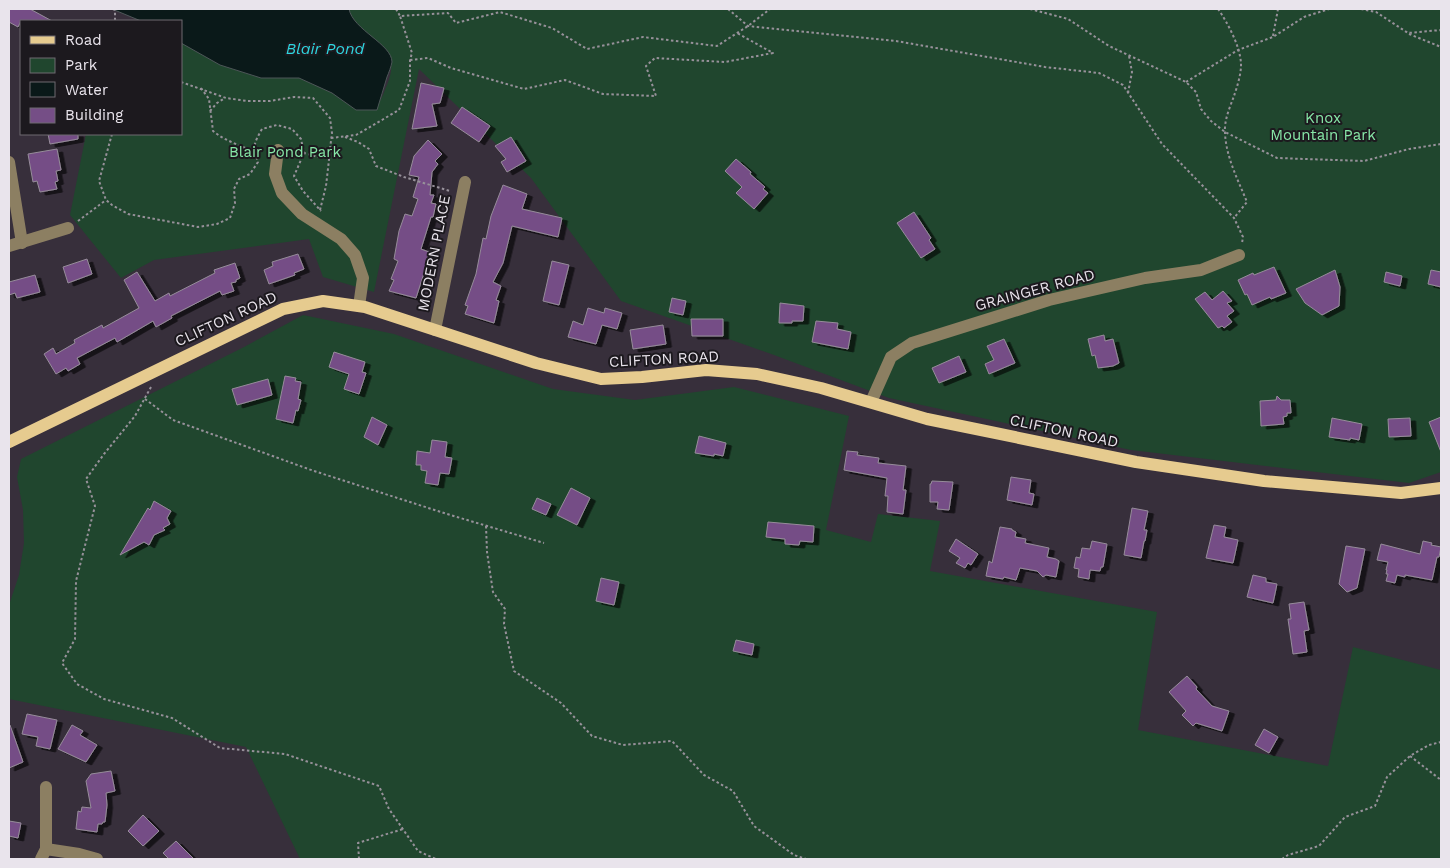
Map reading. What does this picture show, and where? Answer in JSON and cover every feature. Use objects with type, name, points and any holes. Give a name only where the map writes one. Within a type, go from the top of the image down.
[{"type":"main road","name":"CLIFTON ROAD","points":[[9,442],[283,309],[323,301],[365,306],[536,364],[601,379],[642,377],[706,370],[757,374],[821,388],[937,421],[1136,462],[1264,481],[1401,493],[1441,488]]},
{"type":"street","points":[[278,150],[275,174],[282,193],[302,214],[341,239],[355,255],[363,278],[359,306]]},
{"type":"street","points":[[9,162],[22,243]]},
{"type":"street","name":"MODERN PLACE","points":[[435,330],[463,188]]},
{"type":"street","points":[[9,246],[68,228]]},
{"type":"street","name":"GRAINGER ROAD","points":[[871,402],[891,357],[912,343],[1049,300],[1145,278],[1201,270],[1239,255]]},
{"type":"street","points":[[46,787],[44,854],[79,854],[97,859]]},
{"type":"path","points":[[112,9],[115,10],[115,20]]},
{"type":"path","points":[[331,138],[356,135],[399,110],[410,81],[412,53],[396,9]]},
{"type":"path","points":[[728,9],[748,26],[896,41],[1045,67],[1099,73],[1123,85],[1162,144],[1234,218],[1243,237],[1239,255]]},
{"type":"path","points":[[400,16],[448,13],[456,23],[500,12],[552,28],[587,49],[643,37],[717,46],[770,9]]},
{"type":"path","points":[[1030,9],[1068,19],[1109,46],[1186,82],[1196,92],[1201,109],[1211,122],[1225,132],[1277,158],[1364,162],[1409,149],[1441,144]]},
{"type":"path","points":[[1218,9],[1228,24],[1238,50],[1241,65],[1237,87],[1226,120],[1225,132],[1229,157],[1247,202],[1234,218]]},
{"type":"path","points":[[1273,37],[1278,9]]},
{"type":"path","points":[[1186,82],[1238,50],[1273,37],[1304,16],[1329,9]]},
{"type":"path","points":[[1361,9],[1376,12],[1408,33],[1441,48]]},
{"type":"path","points":[[1408,33],[1441,30]]},
{"type":"path","points":[[410,60],[428,58],[451,68],[524,89],[565,80],[603,94],[656,96],[646,66],[655,58],[724,62],[773,53],[737,33]]},
{"type":"path","points":[[1128,93],[1132,72],[1129,56]]},
{"type":"path","points":[[182,82],[226,98],[248,101],[270,101],[294,97],[313,98],[330,118],[331,138],[326,186],[320,210]]},
{"type":"path","points":[[201,88],[209,99],[213,131],[221,138],[254,152]]},
{"type":"path","points":[[210,111],[217,103],[226,98]]},
{"type":"path","points":[[112,135],[98,181],[106,200],[128,214],[198,227],[217,224],[230,218],[235,202],[234,190],[239,179],[250,174],[258,162],[254,152],[254,142],[262,129],[278,125],[292,129],[301,139],[304,153],[294,176],[303,191],[324,215]]},
{"type":"path","points":[[343,136],[369,149],[376,166],[404,177],[463,188]]},
{"type":"path","points":[[304,153],[318,157],[330,149]]},
{"type":"path","points":[[68,228],[106,200]]},
{"type":"path","points":[[162,368],[136,416],[86,479],[95,506],[76,581],[75,639],[62,663],[76,684],[104,699],[172,718],[220,748],[285,754],[379,786],[389,809],[418,851],[435,859]]},
{"type":"path","points":[[145,399],[173,420],[314,471],[544,543]]},
{"type":"path","points":[[486,526],[487,552],[494,592],[506,609],[504,624],[514,671],[560,703],[592,736],[623,745],[672,740],[704,775],[733,791],[754,826],[794,855],[806,859]]},
{"type":"path","points":[[1282,859],[1288,855],[1319,846],[1346,818],[1375,806],[1387,777],[1410,756],[1430,745],[1441,742]]},
{"type":"path","points":[[1410,756],[1441,780]]},
{"type":"path","points":[[359,859],[358,843],[403,829]]},
{"type":"green space","points":[[349,9],[1441,9],[1441,472],[1409,483],[1131,450],[889,398],[621,301],[531,178],[419,69],[374,292],[323,277],[309,239],[154,260],[121,278],[70,215],[86,135],[182,135],[182,29],[262,64],[379,102],[387,85],[391,70],[390,58],[385,49],[353,20]]},
{"type":"green space","points":[[303,315],[394,334],[553,389],[635,400],[734,387],[849,416],[826,530],[871,542],[878,514],[940,521],[930,571],[1157,612],[1138,730],[1328,766],[1353,647],[1441,670],[1441,859],[300,859],[246,747],[9,699],[9,605],[19,575],[24,543],[23,510],[17,477],[21,459],[244,347]]},
{"type":"water","name":"Blair Pond","points":[[112,9],[349,9],[357,24],[386,49],[392,62],[377,110],[356,110],[332,93],[299,78],[261,78],[220,65],[182,44],[182,20],[139,20]]},
{"type":"building","points":[[9,9],[30,9],[50,20],[20,20],[18,27],[9,22]]},
{"type":"building","points":[[421,83],[444,88],[440,103],[432,104],[437,126],[412,129]]},
{"type":"building","points":[[462,107],[490,126],[479,142],[451,123]]},
{"type":"building","points":[[48,135],[78,135],[78,139],[50,144]]},
{"type":"building","points":[[511,137],[526,161],[507,172],[501,162],[506,159],[495,146]]},
{"type":"building","points":[[428,140],[442,154],[435,161],[438,164],[432,172],[430,195],[434,195],[431,203],[436,204],[421,249],[429,252],[416,298],[389,291],[394,280],[391,279],[398,261],[394,259],[399,231],[405,214],[412,216],[418,199],[413,197],[419,177],[409,175],[414,156]]},
{"type":"building","points":[[57,149],[61,170],[56,171],[58,181],[55,182],[57,189],[40,192],[37,181],[33,182],[28,154]]},
{"type":"building","points":[[736,159],[751,172],[750,174],[765,187],[763,189],[768,193],[754,209],[736,193],[742,187],[725,171]]},
{"type":"building","points":[[503,185],[527,194],[522,209],[562,218],[558,237],[512,226],[503,263],[493,282],[501,286],[496,300],[499,301],[494,323],[465,314],[468,306],[465,305],[476,274],[483,238],[486,239],[491,216]]},
{"type":"building","points":[[914,212],[931,238],[929,240],[935,249],[921,258],[897,223]]},
{"type":"building","points":[[298,254],[304,269],[294,273],[295,275],[269,284],[264,270],[273,266],[272,262]]},
{"type":"building","points":[[87,259],[92,274],[68,283],[63,267]]},
{"type":"building","points":[[552,261],[569,265],[559,305],[543,301]]},
{"type":"building","points":[[235,263],[240,278],[236,282],[231,283],[234,291],[222,295],[220,291],[171,316],[172,318],[156,327],[153,321],[117,342],[115,338],[77,358],[80,364],[68,371],[66,368],[56,374],[44,354],[53,348],[56,354],[75,343],[74,340],[102,325],[103,328],[139,308],[124,280],[137,272],[155,301],[169,293],[170,296],[215,273],[214,270]]},
{"type":"building","points":[[1274,267],[1286,293],[1271,299],[1270,297],[1252,305],[1238,280]]},
{"type":"building","points":[[1335,270],[1340,287],[1339,306],[1322,315],[1305,303],[1296,289]]},
{"type":"building","points":[[1431,270],[1441,272],[1441,287],[1428,284]]},
{"type":"building","points":[[1386,272],[1402,276],[1400,286],[1384,282]]},
{"type":"building","points":[[35,275],[40,292],[17,298],[15,293],[9,295],[9,282]]},
{"type":"building","points":[[1223,291],[1232,301],[1227,303],[1234,311],[1227,316],[1232,322],[1224,328],[1222,326],[1218,328],[1195,299],[1205,292],[1212,300]]},
{"type":"building","points":[[672,298],[686,301],[683,315],[669,312]]},
{"type":"building","points":[[780,303],[804,306],[803,321],[779,323]]},
{"type":"building","points":[[588,308],[604,313],[605,308],[622,313],[617,329],[602,325],[596,344],[568,337],[573,321],[583,325]]},
{"type":"building","points":[[691,319],[723,319],[723,336],[692,336]]},
{"type":"building","points":[[816,321],[838,323],[837,329],[851,332],[848,349],[812,342]]},
{"type":"building","points":[[663,325],[666,344],[633,349],[630,330]]},
{"type":"building","points":[[1104,335],[1105,341],[1113,339],[1119,363],[1113,366],[1098,368],[1095,355],[1092,356],[1088,339]]},
{"type":"building","points":[[1004,339],[1015,363],[989,374],[985,364],[994,360],[987,346]]},
{"type":"building","points":[[334,352],[365,362],[362,372],[366,373],[359,394],[344,389],[349,374],[329,367]]},
{"type":"building","points":[[959,356],[966,372],[939,383],[932,368]]},
{"type":"building","points":[[285,376],[296,378],[295,381],[301,382],[298,399],[301,400],[293,423],[276,419]]},
{"type":"building","points":[[268,379],[272,395],[237,405],[232,389]]},
{"type":"building","points":[[1277,396],[1281,400],[1290,400],[1291,413],[1287,413],[1287,416],[1283,417],[1284,424],[1261,426],[1260,401],[1276,400]]},
{"type":"building","points":[[372,417],[387,425],[378,445],[364,437]]},
{"type":"building","points":[[1441,417],[1441,452],[1429,422]]},
{"type":"building","points":[[1332,418],[1362,424],[1359,440],[1329,437]]},
{"type":"building","points":[[1410,418],[1411,436],[1389,437],[1388,419]]},
{"type":"building","points":[[699,436],[726,443],[723,456],[695,453]]},
{"type":"building","points":[[432,440],[447,442],[445,457],[452,458],[449,474],[440,473],[438,485],[425,483],[427,471],[421,470],[421,465],[416,465],[417,451],[430,453]]},
{"type":"building","points":[[847,451],[858,452],[857,455],[879,458],[878,463],[906,466],[903,514],[887,512],[888,496],[885,496],[887,478],[844,470]]},
{"type":"building","points":[[1011,477],[1031,480],[1029,493],[1034,494],[1032,505],[1007,500]]},
{"type":"building","points":[[932,481],[953,482],[949,510],[937,509],[938,502],[930,502],[930,484]]},
{"type":"building","points":[[571,488],[590,498],[577,525],[557,515]]},
{"type":"building","points":[[537,498],[551,504],[546,515],[532,509]]},
{"type":"building","points":[[154,501],[171,511],[167,518],[170,524],[163,528],[165,530],[154,535],[149,545],[144,542],[120,555],[148,508],[150,510]]},
{"type":"building","points":[[1132,508],[1148,511],[1144,530],[1147,530],[1141,558],[1124,555]]},
{"type":"building","points":[[768,522],[814,526],[813,542],[800,541],[799,545],[785,544],[785,539],[766,537]]},
{"type":"building","points":[[1214,525],[1226,527],[1224,537],[1238,540],[1233,563],[1206,558]]},
{"type":"building","points":[[1000,527],[1012,529],[1016,532],[1015,537],[1026,539],[1025,543],[1049,548],[1047,557],[1059,561],[1056,577],[1046,575],[1043,577],[1037,571],[1020,568],[1016,580],[986,576],[989,561],[992,563]]},
{"type":"building","points":[[956,539],[978,554],[971,565],[968,563],[965,568],[956,563],[960,558],[949,551]]},
{"type":"building","points":[[1092,541],[1107,544],[1103,567],[1101,567],[1100,571],[1090,570],[1089,579],[1078,577],[1079,569],[1074,568],[1076,557],[1080,558],[1082,548],[1090,549]]},
{"type":"building","points":[[1423,541],[1441,547],[1432,580],[1397,575],[1395,583],[1386,581],[1388,562],[1377,560],[1381,544],[1420,554]]},
{"type":"building","points":[[1346,546],[1365,549],[1357,588],[1347,592],[1339,584]]},
{"type":"building","points":[[1253,575],[1266,578],[1266,582],[1277,584],[1273,603],[1247,597]]},
{"type":"building","points":[[601,578],[619,582],[614,605],[596,601]]},
{"type":"building","points":[[1304,602],[1309,630],[1304,631],[1307,652],[1293,654],[1288,619],[1291,619],[1289,604]]},
{"type":"building","points":[[736,640],[754,644],[752,655],[733,651]]},
{"type":"building","points":[[1187,676],[1212,706],[1229,711],[1222,731],[1196,723],[1193,726],[1182,715],[1186,711],[1169,692]]},
{"type":"building","points":[[27,714],[57,720],[50,749],[36,746],[38,737],[22,734]]},
{"type":"building","points":[[72,725],[83,731],[80,735],[97,745],[86,762],[58,749]]},
{"type":"building","points":[[9,726],[23,762],[9,768]]},
{"type":"building","points":[[1264,729],[1278,737],[1269,753],[1255,745]]},
{"type":"building","points":[[111,771],[115,791],[106,793],[105,822],[98,824],[97,832],[76,829],[78,811],[81,812],[82,807],[91,808],[86,781],[91,774]]},
{"type":"building","points":[[143,815],[159,831],[143,846],[128,831]]},
{"type":"building","points":[[9,821],[21,823],[18,838],[9,836]]},
{"type":"building","points":[[176,841],[194,859],[169,859],[163,853]]},
{"type":"park label","name":"Knox Mountain Park","points":[[1323,126]]},
{"type":"park label","name":"Blair Pond Park","points":[[285,152]]}]
